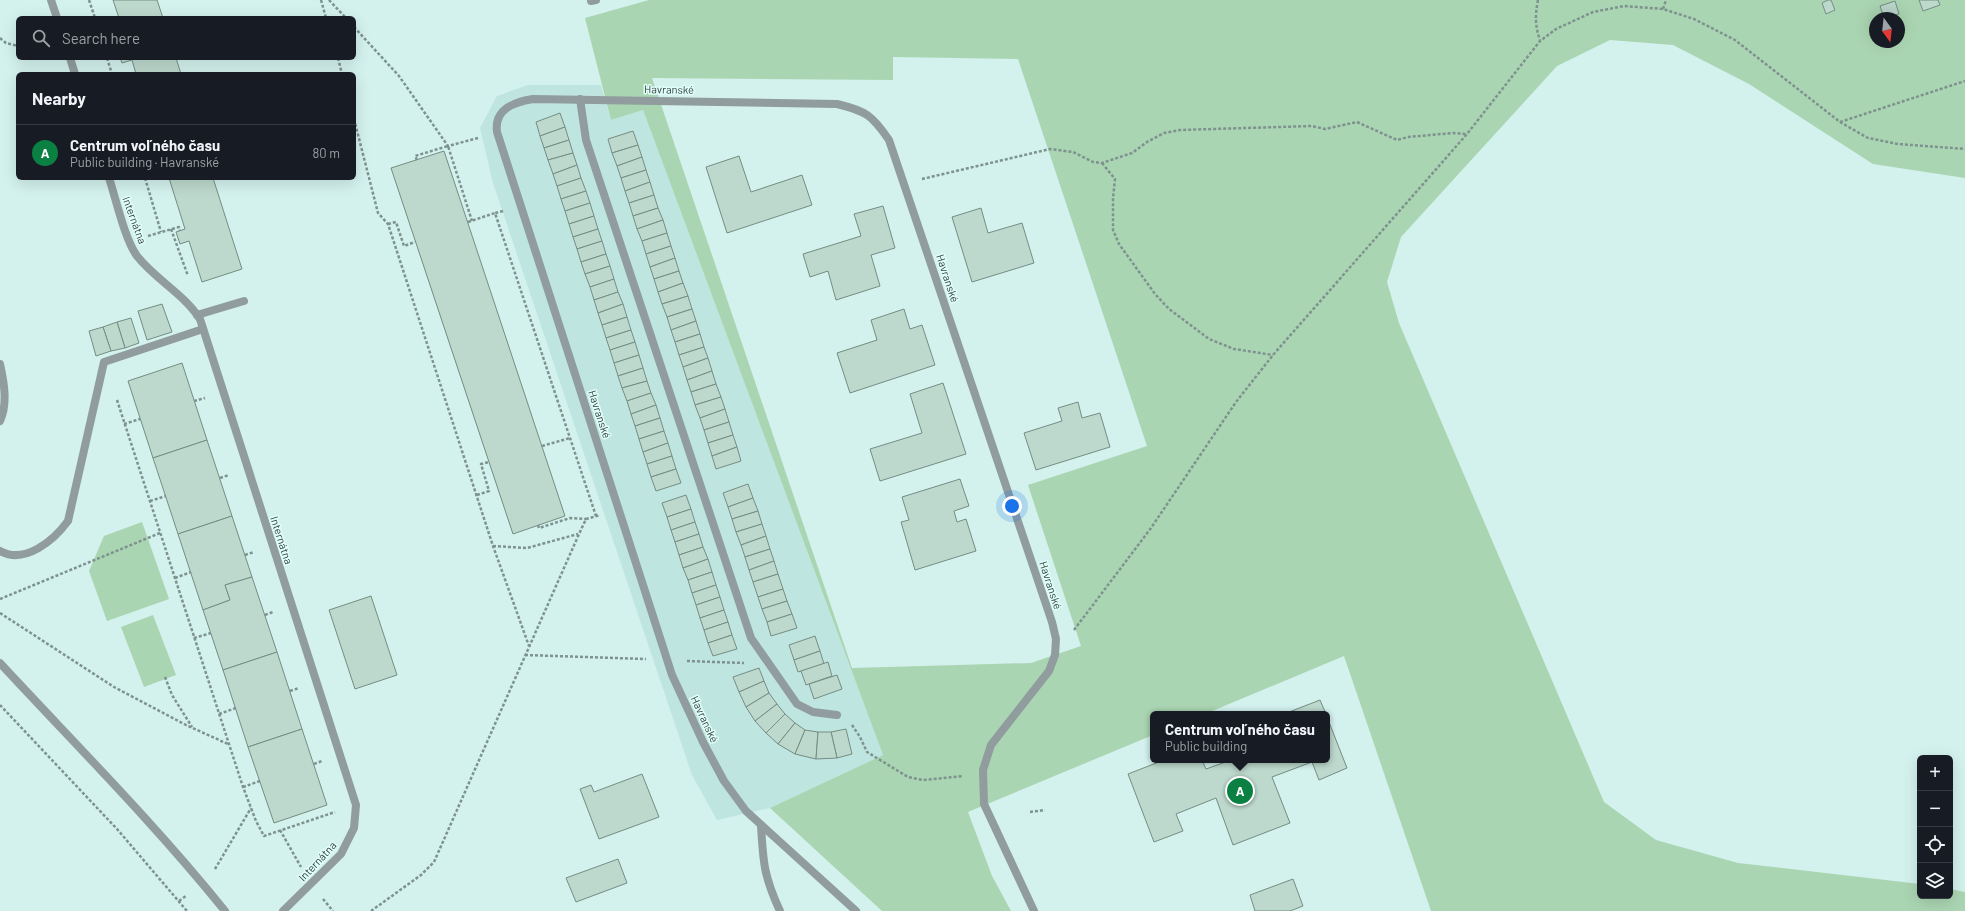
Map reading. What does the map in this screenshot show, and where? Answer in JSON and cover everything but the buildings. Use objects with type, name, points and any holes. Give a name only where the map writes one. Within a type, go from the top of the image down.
[{"type":"street","points":[[51,0],[56,16]]},
{"type":"street","points":[[71,60],[74,72]]},
{"type":"street","name":"Havranské","points":[[856,911],[746,811],[724,781],[703,742],[672,675],[497,132],[498,119],[505,108],[518,101],[533,99],[580,99],[837,104],[858,109],[876,120],[889,140],[903,177],[1052,622],[1056,639],[1055,655],[1049,671],[991,744],[983,775],[984,804],[1034,911]]},
{"type":"street","points":[[580,99],[586,140],[751,638],[797,704],[813,712],[837,715]]},
{"type":"street","name":"Internátna","points":[[110,180],[130,242],[136,255],[151,271],[191,306],[198,316],[356,805],[354,828],[341,854],[283,911]]},
{"type":"street","points":[[198,316],[244,301]]},
{"type":"street","points":[[0,552],[8,556],[24,554],[39,548],[58,535],[68,521],[104,362],[203,329]]},
{"type":"street","points":[[0,364],[4,381],[4,412],[0,421]]},
{"type":"street","points":[[0,664],[176,854],[225,911]]},
{"type":"street","points":[[761,826],[763,866],[769,888],[780,911]]},
{"type":"path","points":[[89,0],[94,16]]},
{"type":"path","points":[[321,0],[325,16]]},
{"type":"path","points":[[329,0],[344,16]]},
{"type":"path","points":[[1538,0],[1535,17],[1536,28],[1540,41]]},
{"type":"path","points":[[1663,9],[1666,0]]},
{"type":"path","points":[[1055,655],[1152,528],[1236,402],[1273,355],[1467,134],[1540,41],[1556,29],[1593,12],[1624,6],[1663,9],[1694,19],[1736,40],[1840,122],[1868,138],[1898,144],[1965,149]]},
{"type":"path","points":[[356,29],[399,76],[448,146],[472,221]]},
{"type":"path","points":[[0,38],[6,43],[16,46]]},
{"type":"path","points":[[108,60],[111,72]]},
{"type":"path","points":[[338,60],[342,72]]},
{"type":"path","points":[[1840,122],[1965,81]]},
{"type":"path","points":[[922,179],[1050,149],[1073,152],[1093,162],[1102,163],[1132,153],[1147,142],[1164,133],[1180,130],[1312,126],[1325,129],[1358,122],[1397,140],[1408,137],[1453,133],[1467,134]]},
{"type":"path","points":[[356,127],[378,213],[388,224],[494,546],[529,646]]},
{"type":"path","points":[[417,160],[415,156],[497,132]]},
{"type":"path","points":[[1102,163],[1115,179],[1113,198],[1113,230],[1119,244],[1155,294],[1169,309],[1209,339],[1234,349],[1273,355]]},
{"type":"path","points":[[145,180],[161,232]]},
{"type":"path","points":[[468,222],[521,205]]},
{"type":"path","points":[[495,214],[596,516]]},
{"type":"path","points":[[388,224],[396,222],[404,246],[415,242]]},
{"type":"path","points":[[130,242],[179,227],[180,231]]},
{"type":"path","points":[[171,229],[195,297],[191,306]]},
{"type":"path","points":[[115,396],[243,787],[264,836],[356,805]]},
{"type":"path","points":[[124,424],[140,419]]},
{"type":"path","points":[[542,446],[570,438]]},
{"type":"path","points":[[477,495],[489,491],[481,464],[489,462]]},
{"type":"path","points":[[150,501],[166,496]]},
{"type":"path","points":[[538,525],[539,528],[570,518],[586,519],[619,509]]},
{"type":"path","points":[[371,911],[421,875],[434,862],[578,534],[586,519]]},
{"type":"path","points":[[0,599],[160,533]]},
{"type":"path","points":[[494,546],[526,548],[578,534]]},
{"type":"path","points":[[175,578],[191,572]]},
{"type":"path","points":[[0,613],[114,687],[192,728],[229,744]]},
{"type":"path","points":[[194,638],[211,632]]},
{"type":"path","points":[[525,655],[736,664],[767,661]]},
{"type":"path","points":[[165,677],[172,695],[192,728]]},
{"type":"path","points":[[0,705],[117,829],[186,911]]},
{"type":"path","points":[[219,714],[236,708]]},
{"type":"path","points":[[837,715],[852,725],[867,752],[908,777],[923,780],[956,776],[983,775]]},
{"type":"path","points":[[243,787],[260,781]]},
{"type":"path","points":[[213,871],[251,808]]},
{"type":"path","points":[[1030,812],[1045,810]]},
{"type":"path","points":[[280,830],[311,884]]},
{"type":"path","points":[[179,901],[190,892]]},
{"type":"shaded area","points":[[528,85],[601,85],[611,120],[643,110],[883,755],[770,808],[717,820],[692,775],[493,183],[480,128],[497,96]]},
{"type":"green space","points":[[649,0],[1965,0],[1965,178],[1873,164],[1749,84],[1673,45],[1610,40],[1557,66],[1401,237],[1387,282],[1399,323],[1604,802],[1656,840],[1738,863],[1917,884],[1917,899],[1953,899],[1953,890],[1965,892],[1965,911],[1431,911],[1344,656],[1212,711],[1150,711],[1150,736],[968,812],[992,876],[1011,911],[882,911],[770,808],[883,755],[643,110],[611,120],[585,18]],"holes":[[[893,57],[1018,59],[1147,446],[1028,485],[1081,646],[1031,663],[852,668],[652,78],[893,80]]]},
{"type":"green space","points":[[142,522],[169,599],[107,621],[89,571],[104,536]]},
{"type":"green space","points":[[153,615],[176,675],[144,687],[121,627]]},
{"type":"place","name":"Centrum voľného času","points":[[1240,791]]}]
